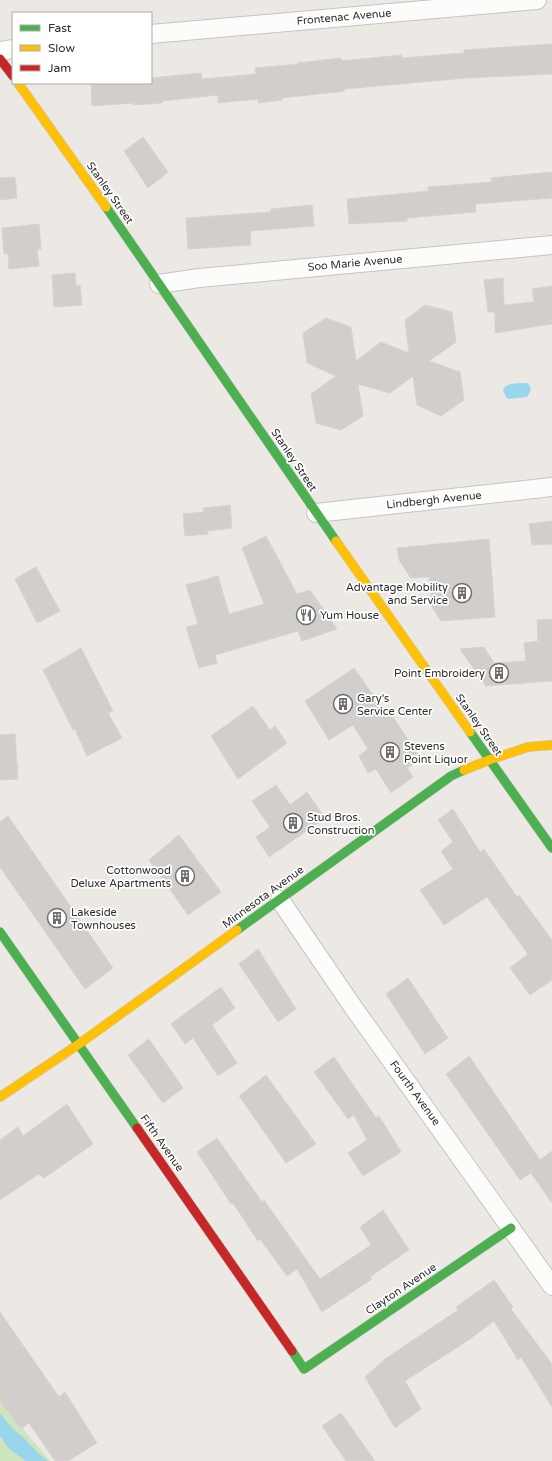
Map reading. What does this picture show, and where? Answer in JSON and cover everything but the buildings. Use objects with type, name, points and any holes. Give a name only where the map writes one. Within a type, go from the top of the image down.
[{"type":"street","name":"Frontenac Avenue","points":[[152,34],[537,0]]},
{"type":"street","points":[[0,51],[12,48]]},
{"type":"street","points":[[0,59],[12,75]]},
{"type":"street","name":"Stanley Street","points":[[19,84],[159,284],[316,513],[552,848]]},
{"type":"street","name":"Soo Marie Avenue","points":[[159,284],[199,278],[552,244]]},
{"type":"street","name":"Lindbergh Avenue","points":[[316,513],[552,487]]},
{"type":"street","name":"Minnesota Avenue","points":[[0,1097],[79,1044],[445,780],[458,772],[528,747],[552,745]]},
{"type":"street","name":"Fourth Avenue","points":[[280,900],[552,1286]]},
{"type":"street","name":"Fifth Avenue","points":[[0,932],[304,1369]]},
{"type":"street","name":"Clayton Avenue","points":[[304,1369],[511,1228]]},
{"type":"green space","points":[[0,1402],[50,1461],[0,1461]]},
{"type":"water","points":[[527,383],[531,390],[527,397],[509,399],[506,397],[503,390],[505,387],[512,384]]},
{"type":"water","points":[[0,1413],[12,1428],[48,1461],[26,1461],[9,1449],[0,1436]]},
{"type":"traffic: fast","points":[[106,207],[336,541]]},
{"type":"traffic: fast","points":[[470,732],[552,848]]},
{"type":"traffic: fast","points":[[237,930],[451,776],[464,770]]},
{"type":"traffic: fast","points":[[0,932],[137,1128]]},
{"type":"traffic: fast","points":[[292,1351],[304,1369],[511,1228]]},
{"type":"traffic: slow","points":[[19,84],[106,207]]},
{"type":"traffic: slow","points":[[336,541],[470,732]]},
{"type":"traffic: slow","points":[[464,770],[528,747],[552,745]]},
{"type":"traffic: slow","points":[[0,1097],[79,1044],[237,930]]},
{"type":"traffic: jam","points":[[0,59],[12,75]]},
{"type":"traffic: jam","points":[[137,1128],[292,1351]]},
{"type":"place","name":"Advantage Mobility and Service","points":[[462,593]]},
{"type":"place","name":"Yum House","points":[[306,615]]},
{"type":"place","name":"Point Embroidery","points":[[499,673]]},
{"type":"place","name":"Gary's Service Center","points":[[343,704]]},
{"type":"place","name":"Stevens Point Liquor","points":[[390,752]]},
{"type":"place","name":"Stud Bros. Construction","points":[[293,823]]},
{"type":"place","name":"Cottonwood Deluxe Apartments","points":[[185,876]]},
{"type":"place","name":"Lakeside Townhouses","points":[[57,918]]}]
